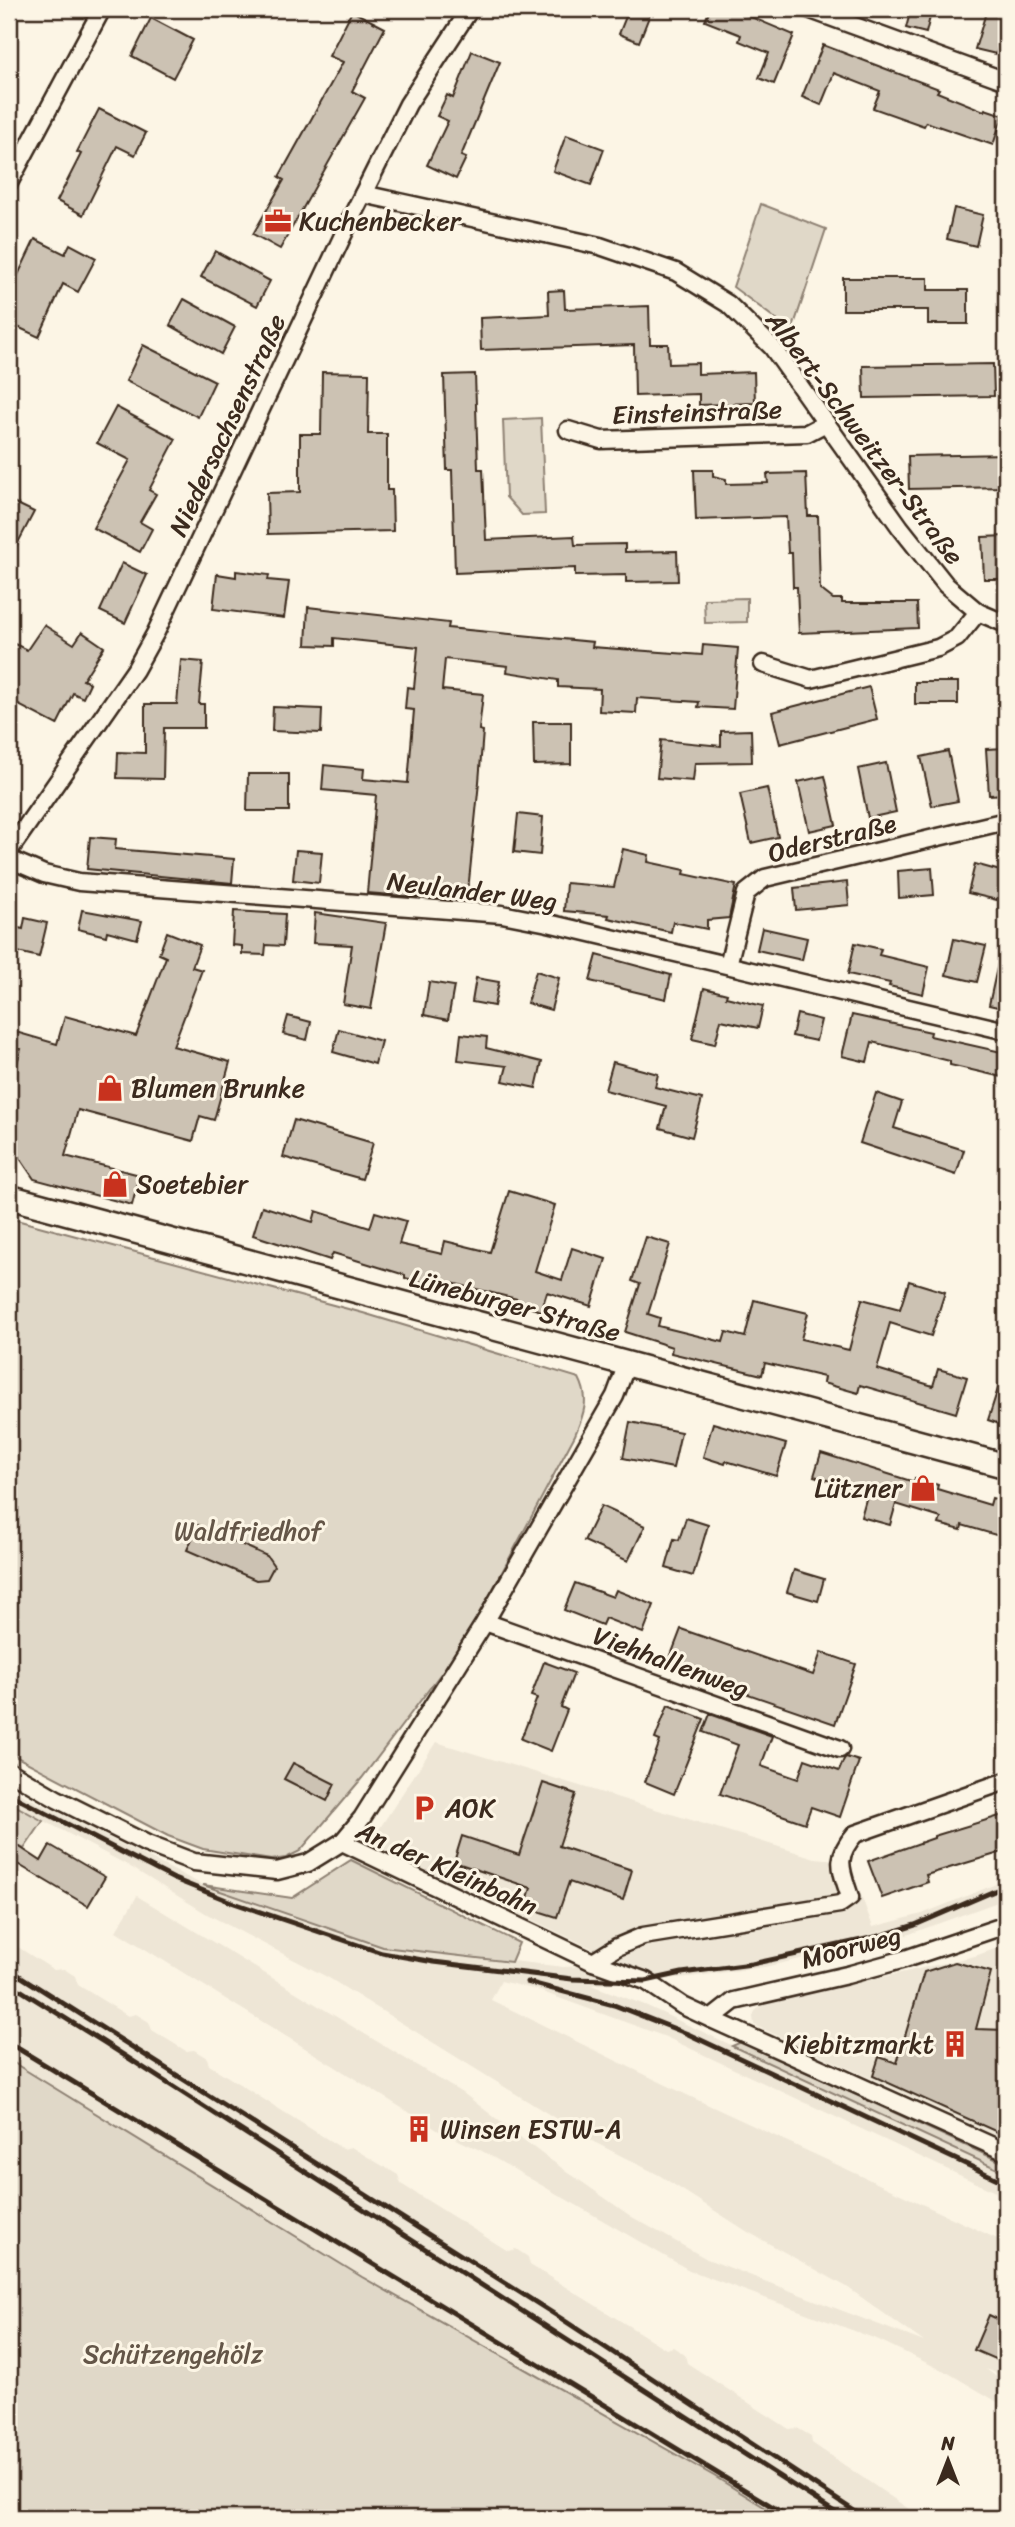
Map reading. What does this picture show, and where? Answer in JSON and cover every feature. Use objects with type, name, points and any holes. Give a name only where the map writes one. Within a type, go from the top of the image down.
[{"type":"main road","name":"Lüneburger Straße","points":[[9,1197],[1006,1466]]},
{"type":"street","points":[[9,183],[102,9]]},
{"type":"street","name":"Niedersachsenstraße","points":[[9,851],[135,670],[156,632],[408,104],[470,9]]},
{"type":"street","points":[[808,9],[841,15],[1006,81]]},
{"type":"street","name":"Albert-Schweitzer-Straße","points":[[363,194],[600,246],[676,272],[728,304],[772,347],[900,527],[946,585],[978,612],[1006,624]]},
{"type":"street","name":"Einsteinstraße","points":[[568,430],[601,440],[807,433],[826,423]]},
{"type":"street","points":[[763,664],[810,679],[938,648],[957,638],[978,612]]},
{"type":"street","name":"Oderstraße","points":[[728,965],[746,893],[765,878],[1006,821]]},
{"type":"street","name":"Neulander Weg","points":[[9,859],[44,874],[79,882],[502,914],[1006,1031]]},
{"type":"street","points":[[342,1842],[362,1818],[485,1622],[615,1396],[627,1364]]},
{"type":"street","name":"Viehhallenweg","points":[[485,1622],[840,1749]]},
{"type":"street","name":"An der Kleinbahn","points":[[9,1771],[57,1799],[147,1844],[194,1862],[277,1871],[314,1861],[342,1842],[593,1962],[646,1981],[683,2006],[710,2019],[1006,2152]]},
{"type":"street","points":[[593,1962],[617,1947],[643,1936],[841,1904],[850,1897],[840,1864],[844,1846],[855,1834],[1006,1781]]},
{"type":"street","name":"Moorweg","points":[[710,2019],[734,2001],[848,1975],[1006,1925]]},
{"type":"shaded area","points":[[436,1742],[815,1858],[848,1861],[873,1927],[922,1914],[1006,1880],[1006,1899],[901,1937],[764,1967],[689,1977],[591,1985],[645,2005],[1006,2173],[1006,2197],[666,2037],[537,1990],[501,1981],[491,2000],[689,2096],[1006,2243],[1006,2377],[986,2369],[1006,2384],[1006,2407],[950,2374],[879,2340],[689,2270],[482,2151],[439,2131],[116,1931],[137,1896],[467,2096],[542,2154],[632,2217],[707,2259],[924,2342],[847,2287],[748,2232],[659,2175],[592,2141],[329,1978],[207,1914],[129,1866],[9,1802],[9,1788],[203,1885],[383,1946],[564,1967],[625,1964],[370,1843]]},
{"type":"shaded area","points":[[9,1939],[54,1970],[64,1969],[75,1976],[78,1985],[128,2016],[136,2014],[149,2022],[152,2030],[186,2051],[194,2050],[207,2058],[209,2065],[343,2149],[351,2147],[398,2175],[401,2184],[508,2251],[516,2249],[528,2257],[530,2265],[666,2349],[673,2347],[685,2355],[687,2363],[789,2429],[797,2428],[811,2436],[812,2443],[922,2518],[782,2518],[714,2476],[362,2277],[9,2060]]},
{"type":"shaded area","points":[[1006,1945],[1006,2140],[754,2025],[755,2011],[764,2004],[975,1956]]},
{"type":"green space","points":[[761,204],[826,229],[792,331],[733,287]]},
{"type":"green space","points":[[541,418],[545,514],[522,515],[506,497],[503,420]]},
{"type":"green space","points":[[747,598],[747,622],[705,623],[704,599]]},
{"type":"green space","name":"Waldfriedhof","points":[[9,1218],[363,1313],[579,1378],[585,1400],[575,1435],[476,1621],[445,1668],[362,1778],[300,1851],[286,1858],[271,1860],[203,1849],[168,1836],[9,1753]]},
{"type":"green space","points":[[9,1802],[43,1821],[24,1849],[9,1840],[12,1826]]},
{"type":"green space","points":[[351,1860],[519,1943],[511,1962],[383,1947],[203,1885],[292,1898]]},
{"type":"green space","points":[[741,2042],[1006,2164],[1006,2173],[732,2046]]},
{"type":"green space","name":"Schützengehölz","points":[[9,2060],[362,2277],[714,2476],[782,2518],[9,2518],[9,2412],[16,2398],[9,2370]]},
{"type":"building","points":[[629,9],[652,9],[639,42],[619,34]]},
{"type":"building","points":[[710,9],[732,9],[794,35],[774,84],[759,78],[769,53],[739,41],[741,35],[705,21]]},
{"type":"building","points":[[911,9],[932,9],[926,33],[906,28]]},
{"type":"building","points":[[987,9],[1006,9],[1006,19],[996,54],[975,49]]},
{"type":"building","points":[[352,11],[385,28],[352,91],[365,98],[280,249],[253,234],[284,180],[279,177],[343,62],[329,56]]},
{"type":"building","points":[[151,18],[193,40],[173,78],[132,56]]},
{"type":"building","points":[[823,45],[939,89],[937,92],[984,111],[985,109],[1003,115],[993,145],[926,122],[924,126],[873,108],[880,91],[834,73],[821,105],[802,97]]},
{"type":"building","points":[[472,51],[500,62],[461,156],[466,158],[456,179],[427,165],[448,121],[437,116],[447,95],[453,98]]},
{"type":"building","points":[[99,109],[146,133],[135,155],[117,146],[83,215],[57,201],[81,154],[77,152]]},
{"type":"building","points":[[566,135],[604,149],[591,185],[553,171]]},
{"type":"building","points":[[954,208],[983,215],[976,246],[947,239]]},
{"type":"building","points":[[35,239],[65,254],[70,244],[96,258],[78,292],[63,284],[39,337],[9,323],[9,294]]},
{"type":"building","points":[[215,251],[270,281],[257,306],[201,277]]},
{"type":"building","points":[[843,278],[928,278],[928,290],[968,290],[968,324],[928,324],[928,310],[843,310]]},
{"type":"building","points":[[564,290],[565,309],[649,306],[650,344],[668,344],[669,364],[698,363],[698,374],[754,372],[755,403],[699,405],[699,394],[635,396],[634,345],[481,350],[480,318],[549,315],[548,291]]},
{"type":"building","points":[[184,299],[235,327],[221,354],[170,325]]},
{"type":"building","points":[[143,345],[215,381],[198,417],[126,381]]},
{"type":"building","points":[[993,364],[994,396],[864,398],[863,366]]},
{"type":"building","points":[[322,372],[369,373],[368,434],[387,434],[387,490],[392,490],[393,531],[268,534],[267,493],[300,492],[300,434],[321,434]]},
{"type":"building","points":[[475,374],[478,469],[483,469],[486,540],[574,536],[575,545],[625,544],[625,552],[677,551],[678,581],[626,582],[626,575],[575,576],[575,568],[455,573],[452,470],[447,470],[444,375]]},
{"type":"building","points":[[116,407],[176,439],[149,490],[156,494],[140,522],[152,529],[140,552],[93,528],[130,460],[97,443]]},
{"type":"building","points":[[1006,454],[1006,487],[909,489],[908,456]]},
{"type":"building","points":[[694,470],[713,470],[713,476],[726,479],[726,484],[768,483],[767,474],[806,473],[808,516],[818,516],[820,589],[833,599],[842,599],[842,603],[917,603],[918,628],[799,633],[797,587],[793,587],[792,553],[788,553],[786,517],[696,520]]},
{"type":"building","points":[[9,500],[34,512],[9,560]]},
{"type":"building","points":[[1006,536],[1006,579],[984,579],[982,537]]},
{"type":"building","points":[[122,563],[147,575],[125,623],[100,611]]},
{"type":"building","points":[[236,571],[269,575],[268,580],[289,582],[284,618],[213,609],[217,574],[236,577]]},
{"type":"building","points":[[308,607],[449,623],[448,628],[593,642],[592,647],[702,655],[703,645],[738,648],[733,709],[698,707],[699,702],[637,698],[636,713],[599,711],[600,689],[558,687],[558,680],[507,672],[508,666],[445,659],[442,690],[483,694],[479,730],[483,731],[467,901],[367,893],[376,795],[322,790],[324,765],[364,769],[363,779],[408,783],[414,710],[405,709],[407,687],[414,688],[418,647],[334,638],[334,646],[306,645]]},
{"type":"building","points":[[44,625],[74,644],[82,632],[104,647],[83,680],[90,683],[83,698],[73,693],[57,725],[9,700],[9,657],[15,644],[27,650]]},
{"type":"building","points":[[181,660],[203,662],[199,704],[204,704],[204,728],[164,728],[163,779],[117,778],[118,752],[145,753],[145,704],[177,704]]},
{"type":"building","points":[[915,682],[958,682],[958,704],[915,704]]},
{"type":"building","points":[[869,687],[877,719],[780,744],[772,712]]},
{"type":"building","points":[[273,707],[322,709],[321,733],[272,731]]},
{"type":"building","points":[[533,722],[571,722],[571,764],[534,765]]},
{"type":"building","points":[[751,730],[752,762],[695,763],[693,781],[657,778],[661,740],[721,746],[721,731]]},
{"type":"building","points":[[1006,748],[1006,794],[989,795],[986,749]]},
{"type":"building","points":[[948,751],[958,801],[932,806],[921,757]]},
{"type":"building","points":[[886,763],[896,812],[868,818],[858,769]]},
{"type":"building","points":[[248,774],[289,774],[289,811],[247,811]]},
{"type":"building","points":[[825,776],[836,825],[809,831],[798,782]]},
{"type":"building","points":[[767,788],[778,837],[751,843],[740,794]]},
{"type":"building","points":[[518,814],[543,817],[540,855],[514,852]]},
{"type":"building","points":[[90,837],[116,839],[115,849],[234,859],[232,883],[87,869]]},
{"type":"building","points":[[623,849],[649,855],[648,862],[685,870],[684,874],[736,885],[729,918],[707,920],[707,929],[673,922],[671,932],[608,918],[609,915],[564,911],[566,883],[614,887]]},
{"type":"building","points":[[296,850],[322,852],[319,883],[293,880]]},
{"type":"building","points":[[975,864],[1004,872],[997,900],[968,893]]},
{"type":"building","points":[[932,868],[934,895],[899,898],[898,871]]},
{"type":"building","points":[[847,882],[849,905],[796,910],[794,888]]},
{"type":"building","points":[[82,910],[142,921],[137,939],[107,931],[106,936],[78,929]]},
{"type":"building","points":[[234,911],[285,914],[283,946],[266,945],[265,955],[242,954],[242,946],[232,945]]},
{"type":"building","points":[[315,913],[386,923],[371,1009],[343,1004],[352,945],[313,943]]},
{"type":"building","points":[[25,918],[47,923],[39,957],[9,950],[9,926],[23,929]]},
{"type":"building","points":[[762,928],[807,938],[802,960],[757,950]]},
{"type":"building","points":[[167,932],[200,945],[192,967],[202,970],[173,1046],[230,1062],[214,1120],[200,1116],[193,1141],[78,1110],[65,1156],[140,1175],[132,1205],[34,1179],[9,1142],[9,1092],[21,1049],[9,1047],[9,1030],[57,1044],[65,1016],[136,1036],[166,957],[159,954]]},
{"type":"building","points":[[954,939],[986,946],[977,982],[946,975]]},
{"type":"building","points":[[855,943],[881,949],[879,955],[929,967],[923,994],[889,986],[890,983],[848,974]]},
{"type":"building","points":[[1000,954],[1006,955],[1006,1009],[989,1005]]},
{"type":"building","points":[[597,955],[671,975],[666,999],[590,981]]},
{"type":"building","points":[[536,971],[559,978],[551,1010],[527,1003]]},
{"type":"building","points":[[476,978],[499,982],[494,1006],[472,1002]]},
{"type":"building","points":[[429,982],[454,986],[448,1020],[424,1015]]},
{"type":"building","points":[[704,988],[727,994],[726,997],[763,1006],[758,1028],[721,1020],[715,1044],[692,1039]]},
{"type":"building","points":[[797,1014],[821,1020],[816,1041],[792,1036]]},
{"type":"building","points":[[852,1015],[931,1032],[930,1036],[1006,1053],[1006,1078],[872,1042],[867,1062],[842,1056]]},
{"type":"building","points":[[288,1016],[311,1022],[307,1040],[283,1034]]},
{"type":"building","points":[[339,1029],[381,1041],[375,1064],[333,1052]]},
{"type":"building","points":[[461,1034],[487,1037],[486,1048],[542,1062],[536,1088],[503,1081],[507,1066],[458,1060]]},
{"type":"building","points":[[613,1062],[658,1074],[655,1087],[702,1099],[692,1137],[660,1128],[666,1106],[605,1090]]},
{"type":"building","points":[[876,1093],[902,1102],[894,1128],[964,1150],[956,1175],[860,1143]]},
{"type":"building","points":[[294,1120],[373,1143],[362,1179],[283,1157]]},
{"type":"building","points":[[509,1191],[555,1205],[535,1271],[562,1280],[572,1248],[606,1259],[591,1306],[547,1292],[541,1311],[516,1303],[517,1299],[431,1278],[430,1284],[405,1278],[405,1275],[333,1253],[330,1260],[253,1235],[262,1206],[313,1222],[316,1211],[370,1228],[375,1212],[406,1221],[399,1244],[442,1254],[445,1241],[490,1252]]},
{"type":"building","points":[[646,1237],[670,1244],[648,1314],[660,1318],[658,1326],[723,1342],[726,1332],[745,1337],[754,1300],[808,1313],[801,1339],[849,1350],[862,1299],[900,1309],[909,1281],[945,1292],[931,1336],[890,1323],[877,1369],[933,1386],[938,1369],[967,1377],[956,1413],[860,1385],[858,1393],[823,1383],[824,1377],[765,1363],[762,1375],[671,1353],[672,1347],[625,1332],[640,1284],[632,1281]]},
{"type":"building","points":[[1003,1373],[1006,1374],[1006,1426],[988,1420]]},
{"type":"building","points":[[630,1422],[681,1432],[673,1468],[623,1458]]},
{"type":"building","points":[[713,1423],[786,1444],[776,1476],[703,1457]]},
{"type":"building","points":[[821,1453],[914,1482],[915,1478],[938,1485],[937,1489],[990,1505],[992,1498],[1006,1502],[1006,1538],[962,1525],[961,1530],[939,1524],[941,1518],[896,1504],[890,1525],[861,1517],[868,1492],[814,1476]]},
{"type":"building","points":[[601,1506],[645,1526],[628,1561],[584,1541]]},
{"type":"building","points":[[686,1518],[708,1525],[693,1576],[666,1568],[674,1539],[679,1540]]},
{"type":"building","points":[[198,1525],[267,1556],[274,1566],[267,1579],[256,1580],[187,1550]]},
{"type":"building","points":[[794,1570],[824,1579],[818,1601],[787,1592]]},
{"type":"building","points":[[575,1583],[613,1597],[616,1590],[654,1605],[643,1633],[605,1618],[602,1625],[564,1610]]},
{"type":"building","points":[[681,1629],[813,1675],[821,1652],[856,1664],[835,1724],[667,1666]]},
{"type":"building","points":[[544,1662],[574,1673],[561,1707],[567,1710],[551,1751],[521,1739],[537,1698],[531,1696]]},
{"type":"building","points":[[668,1705],[704,1719],[674,1794],[645,1782],[660,1741],[655,1739]]},
{"type":"building","points":[[710,1714],[772,1736],[761,1766],[798,1779],[805,1759],[839,1771],[846,1757],[859,1761],[840,1817],[811,1807],[805,1823],[720,1794],[738,1745],[703,1732]]},
{"type":"building","points":[[293,1763],[335,1784],[327,1801],[284,1779]]},
{"type":"building","name":"AOK","points":[[543,1783],[576,1794],[559,1846],[632,1870],[623,1900],[569,1882],[557,1917],[525,1907],[531,1888],[454,1862],[462,1836],[519,1855]]},
{"type":"building","points":[[1006,1814],[1006,1851],[926,1875],[928,1882],[882,1898],[868,1861],[934,1836]]},
{"type":"building","points":[[9,1840],[41,1861],[50,1845],[105,1877],[88,1906],[9,1859]]},
{"type":"building","name":"Kiebitzmarkt","points":[[955,1962],[991,1972],[976,2029],[1006,2030],[1006,2136],[873,2076],[879,2057],[897,2063],[924,1972]]},
{"type":"building","points":[[989,2315],[1006,2323],[1006,2338],[997,2360],[974,2350]]},
{"type":"railway","points":[[9,1794],[174,1879],[234,1903],[382,1953],[572,1979],[646,1981],[682,1973],[752,1964],[880,1936],[915,1925],[1006,1886]]},
{"type":"railway","points":[[9,1969],[562,2319],[865,2518]]},
{"type":"railway","points":[[527,1982],[614,2005],[688,2034],[1006,2183]]},
{"type":"railway","points":[[9,1983],[844,2518]]},
{"type":"railway","points":[[9,2043],[791,2518]]},
{"type":"place","name":"Kuchenbecker","points":[[278,221]]},
{"type":"place","name":"Blumen Brunke","points":[[110,1088]]},
{"type":"place","name":"Soetebier","points":[[115,1184]]},
{"type":"place","name":"Lützner","points":[[923,1488]]},
{"type":"place","name":"AOK","points":[[424,1808]]},
{"type":"place","name":"Kiebitzmarkt","points":[[955,2044]]},
{"type":"place","name":"Winsen ESTW-A","points":[[419,2129]]}]
